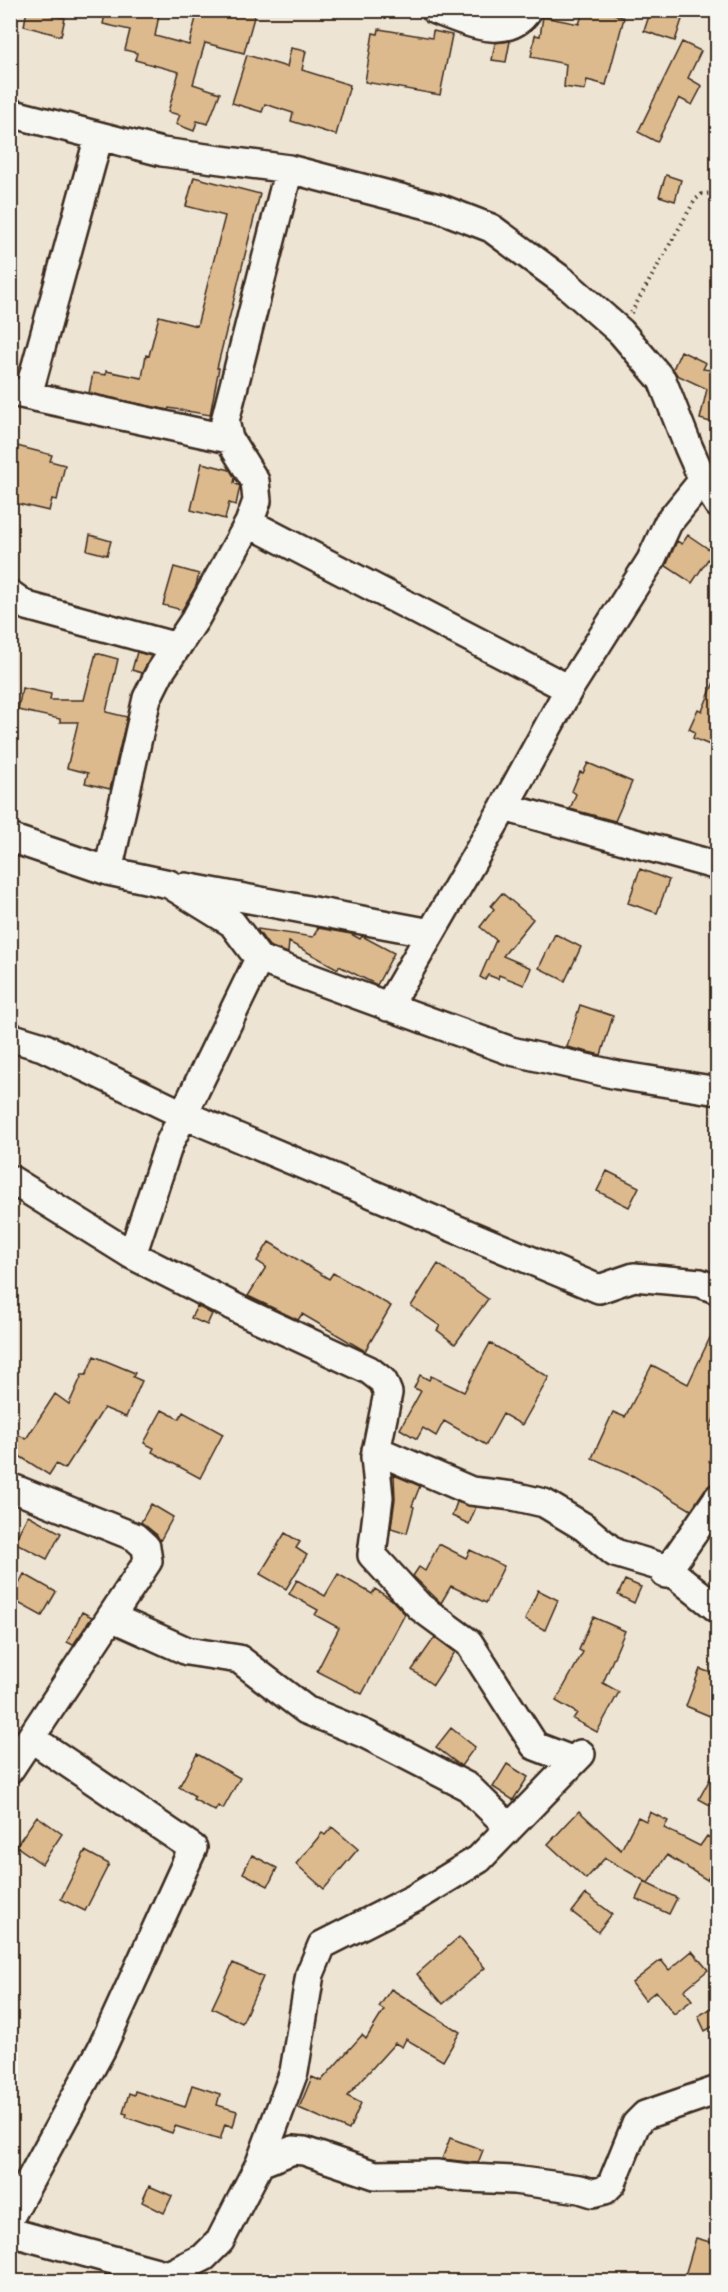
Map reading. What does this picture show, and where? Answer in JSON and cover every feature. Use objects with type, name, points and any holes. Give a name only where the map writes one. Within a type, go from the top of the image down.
[{"type":"street","points":[[435,10],[485,27],[498,28],[512,25],[528,10]]},
{"type":"street","points":[[10,113],[162,152],[289,169],[439,208],[491,228],[563,281],[621,332],[662,380],[703,480],[717,504]]},
{"type":"street","points":[[99,136],[19,393],[229,439]]},
{"type":"street","points":[[108,871],[147,698],[196,618],[249,523],[257,501],[255,481],[229,439],[225,421],[289,169]]},
{"type":"street","points":[[388,1007],[504,807],[568,688],[651,560],[668,523],[703,480]]},
{"type":"street","points":[[249,523],[568,688]]},
{"type":"street","points":[[10,594],[27,606],[177,646]]},
{"type":"street","points":[[504,807],[717,866]]},
{"type":"street","points":[[10,838],[108,871],[431,933]]},
{"type":"street","points":[[169,884],[232,923],[259,959],[511,1052],[617,1075],[717,1091]]},
{"type":"street","points":[[132,1255],[169,1144],[259,959]]},
{"type":"street","points":[[10,1037],[43,1047],[182,1114],[599,1289],[634,1277],[700,1283],[717,1290]]},
{"type":"street","points":[[10,1179],[132,1255],[246,1313],[369,1370],[382,1381],[388,1393],[375,1457],[379,1497],[372,1556],[420,1606],[469,1643],[535,1746],[577,1758],[479,1859],[415,1898],[322,1945],[310,1974],[294,2072],[260,2163],[220,2241],[204,2257],[177,2278],[10,2232]]},
{"type":"street","points":[[376,1450],[471,1491],[513,1496],[544,1503],[584,1527],[615,1553],[666,1571],[717,1609]]},
{"type":"street","points":[[10,1487],[135,1537],[146,1547],[148,1561],[10,1769]]},
{"type":"street","points":[[666,1571],[717,1498]]},
{"type":"street","points":[[111,1617],[187,1651],[239,1659],[306,1710],[365,1734],[468,1786],[509,1827]]},
{"type":"street","points":[[10,2217],[101,2050],[193,1848],[31,1738]]},
{"type":"street","points":[[260,2163],[293,2150],[304,2151],[375,2175],[436,2174],[514,2180],[580,2189],[593,2193],[605,2190],[612,2183],[636,2124],[645,2115],[717,2090]]},
{"type":"path","points":[[621,332],[695,200],[702,194],[717,194]]},
{"type":"building","points":[[27,10],[65,18],[61,36],[24,26]]},
{"type":"building","points":[[106,10],[160,10],[155,36],[189,45],[198,10],[256,10],[244,53],[205,43],[193,84],[220,93],[208,124],[197,121],[194,131],[176,124],[180,115],[168,112],[179,72],[135,60],[137,53],[125,50],[130,30],[103,24]]},
{"type":"building","points":[[584,10],[605,10],[624,18],[606,85],[587,80],[585,90],[564,87],[566,64],[531,57],[535,35],[540,36],[543,17],[579,24]]},
{"type":"building","points":[[651,10],[685,10],[675,41],[644,31]]},
{"type":"building","points":[[379,29],[432,38],[433,31],[452,35],[440,95],[365,82],[373,33],[378,34]]},
{"type":"building","points":[[510,41],[506,62],[492,60],[495,43]]},
{"type":"building","points":[[682,42],[701,51],[688,78],[702,86],[692,105],[679,98],[657,142],[638,132]]},
{"type":"building","points":[[291,48],[306,51],[302,70],[350,85],[336,135],[291,121],[293,113],[265,104],[262,112],[232,103],[247,55],[287,67]]},
{"type":"building","points":[[666,175],[681,180],[675,201],[659,196]]},
{"type":"building","points":[[194,177],[260,194],[217,368],[219,368],[210,415],[169,408],[168,410],[89,393],[93,373],[106,375],[106,371],[142,378],[146,355],[149,356],[159,316],[197,326],[225,216],[186,206]]},
{"type":"building","points":[[681,351],[706,363],[703,369],[717,371],[717,424],[700,419],[707,389],[677,375],[673,369]]},
{"type":"building","points":[[17,446],[52,455],[50,461],[65,465],[57,500],[52,499],[49,511],[10,502],[10,473]]},
{"type":"building","points":[[202,463],[230,470],[235,478],[234,483],[240,486],[236,505],[229,503],[225,519],[191,510]]},
{"type":"building","points":[[90,535],[111,541],[107,555],[87,550]]},
{"type":"building","points":[[688,535],[713,552],[692,583],[666,566],[677,541],[682,544]]},
{"type":"building","points":[[174,567],[199,574],[196,586],[182,610],[163,605]]},
{"type":"building","points":[[137,652],[151,656],[142,673],[132,670]]},
{"type":"building","points":[[96,653],[118,659],[106,712],[127,717],[110,789],[85,783],[88,773],[67,768],[78,722],[60,722],[60,719],[18,710],[22,688],[51,694],[50,700],[84,700]]},
{"type":"building","points":[[717,675],[717,748],[693,738],[695,732],[689,729],[698,709],[702,711]]},
{"type":"building","points":[[588,763],[632,782],[615,821],[570,809],[576,794],[572,791],[580,772],[583,773]]},
{"type":"building","points":[[640,869],[669,880],[657,913],[628,903]]},
{"type":"building","points":[[502,893],[533,919],[503,956],[531,968],[524,985],[499,975],[498,979],[488,975],[485,980],[480,977],[496,940],[480,927],[494,909],[491,906]]},
{"type":"building","points":[[318,928],[351,934],[360,939],[362,936],[394,953],[377,985],[339,966],[338,969],[289,942],[288,953],[269,946],[258,931],[258,929],[313,937]]},
{"type":"building","points":[[555,934],[581,947],[565,981],[539,968]]},
{"type":"building","points":[[580,1005],[613,1016],[601,1055],[567,1047]]},
{"type":"building","points":[[607,1171],[639,1187],[629,1207],[597,1191]]},
{"type":"building","points":[[269,1242],[329,1279],[333,1273],[391,1306],[365,1351],[302,1314],[298,1320],[248,1296],[266,1267],[257,1261]]},
{"type":"building","points":[[438,1264],[488,1299],[455,1344],[437,1330],[440,1326],[411,1306]]},
{"type":"building","points":[[197,1306],[212,1314],[207,1325],[191,1318]]},
{"type":"building","points":[[717,1323],[717,1413],[711,1425],[717,1429],[717,1444],[709,1461],[717,1466],[717,1483],[705,1489],[691,1510],[632,1475],[592,1458],[613,1412],[625,1417],[652,1365],[688,1384]]},
{"type":"building","points":[[490,1343],[549,1377],[522,1425],[503,1414],[486,1445],[444,1421],[436,1436],[423,1428],[417,1439],[400,1429],[421,1391],[414,1388],[420,1375],[429,1380],[431,1376],[464,1392]]},
{"type":"building","points":[[94,1356],[135,1373],[133,1377],[142,1381],[126,1417],[104,1408],[65,1469],[56,1464],[49,1475],[10,1450],[10,1430],[26,1439],[55,1394],[69,1404],[82,1375],[86,1375]]},
{"type":"building","points":[[162,1410],[179,1419],[183,1412],[223,1434],[200,1478],[152,1452],[154,1448],[144,1443]]},
{"type":"building","points":[[394,1475],[420,1486],[412,1506],[414,1507],[407,1533],[391,1528],[395,1499]]},
{"type":"building","points":[[457,1502],[476,1507],[469,1524],[452,1516]]},
{"type":"building","points":[[151,1504],[173,1517],[160,1541],[157,1535],[141,1522]]},
{"type":"building","points":[[28,1515],[61,1533],[47,1559],[14,1542]]},
{"type":"building","points":[[285,1533],[300,1542],[296,1548],[307,1555],[286,1589],[260,1574]]},
{"type":"building","points":[[439,1544],[466,1558],[470,1550],[504,1566],[486,1603],[451,1586],[441,1603],[413,1576],[419,1567],[425,1571]]},
{"type":"building","points":[[24,1574],[56,1592],[42,1616],[11,1599]]},
{"type":"building","points":[[338,1574],[372,1594],[375,1589],[391,1599],[405,1614],[362,1694],[317,1671],[339,1628],[315,1615],[318,1610],[289,1594],[297,1580],[325,1596]]},
{"type":"building","points":[[625,1580],[641,1587],[634,1603],[618,1595]]},
{"type":"building","points":[[538,1590],[558,1600],[545,1630],[525,1620]]},
{"type":"building","points":[[82,1612],[92,1617],[73,1645],[67,1642]]},
{"type":"building","points":[[593,1617],[625,1631],[603,1683],[619,1692],[597,1732],[573,1719],[577,1713],[556,1701],[583,1652],[579,1650]]},
{"type":"building","points":[[435,1637],[455,1652],[433,1685],[412,1670]]},
{"type":"building","points":[[700,1669],[717,1675],[717,1719],[686,1706]]},
{"type":"building","points":[[451,1728],[475,1747],[461,1766],[436,1747]]},
{"type":"building","points":[[197,1754],[240,1778],[223,1809],[218,1806],[215,1811],[193,1799],[195,1796],[179,1787]]},
{"type":"building","points":[[507,1764],[528,1777],[513,1800],[493,1787]]},
{"type":"building","points":[[717,1766],[717,1809],[699,1799]]},
{"type":"building","points":[[579,1811],[621,1850],[638,1817],[646,1821],[650,1812],[668,1821],[664,1828],[700,1846],[707,1836],[717,1842],[717,1864],[707,1880],[667,1855],[648,1883],[605,1858],[586,1879],[548,1844]]},
{"type":"building","points":[[37,1816],[62,1834],[42,1864],[16,1846]]},
{"type":"building","points":[[332,1827],[358,1849],[324,1889],[296,1864],[322,1833],[325,1835]]},
{"type":"building","points":[[85,1851],[109,1864],[85,1911],[61,1899]]},
{"type":"building","points":[[252,1855],[277,1868],[268,1886],[243,1873]]},
{"type":"building","points":[[644,1882],[677,1898],[669,1914],[636,1899]]},
{"type":"building","points":[[586,1894],[612,1914],[598,1932],[572,1912]]},
{"type":"building","points":[[459,1937],[485,1968],[443,2004],[417,1974]]},
{"type":"building","points":[[692,1951],[708,1970],[684,1990],[692,2000],[674,2014],[656,1991],[645,2000],[632,1983],[661,1960],[669,1970]]},
{"type":"building","points":[[233,1963],[263,1977],[242,2023],[212,2008]]},
{"type":"building","points":[[391,1989],[460,2032],[443,2061],[406,2039],[402,2047],[395,2043],[347,2096],[361,2103],[349,2130],[299,2108],[312,2077],[321,2081],[362,2035],[366,2039],[384,2010],[379,2007]]},
{"type":"building","points":[[717,2005],[717,2024],[705,2031],[698,2016]]},
{"type":"building","points":[[192,2085],[220,2094],[217,2105],[237,2111],[233,2127],[225,2124],[220,2140],[175,2126],[172,2133],[126,2117],[127,2114],[123,2113],[129,2093],[134,2095],[135,2091],[185,2107]]},
{"type":"building","points":[[450,2138],[483,2150],[478,2163],[442,2159]]},
{"type":"building","points":[[149,2186],[172,2196],[164,2213],[142,2202]]},
{"type":"building","points":[[696,2238],[717,2244],[713,2266],[717,2268],[714,2282],[683,2282]]}]
